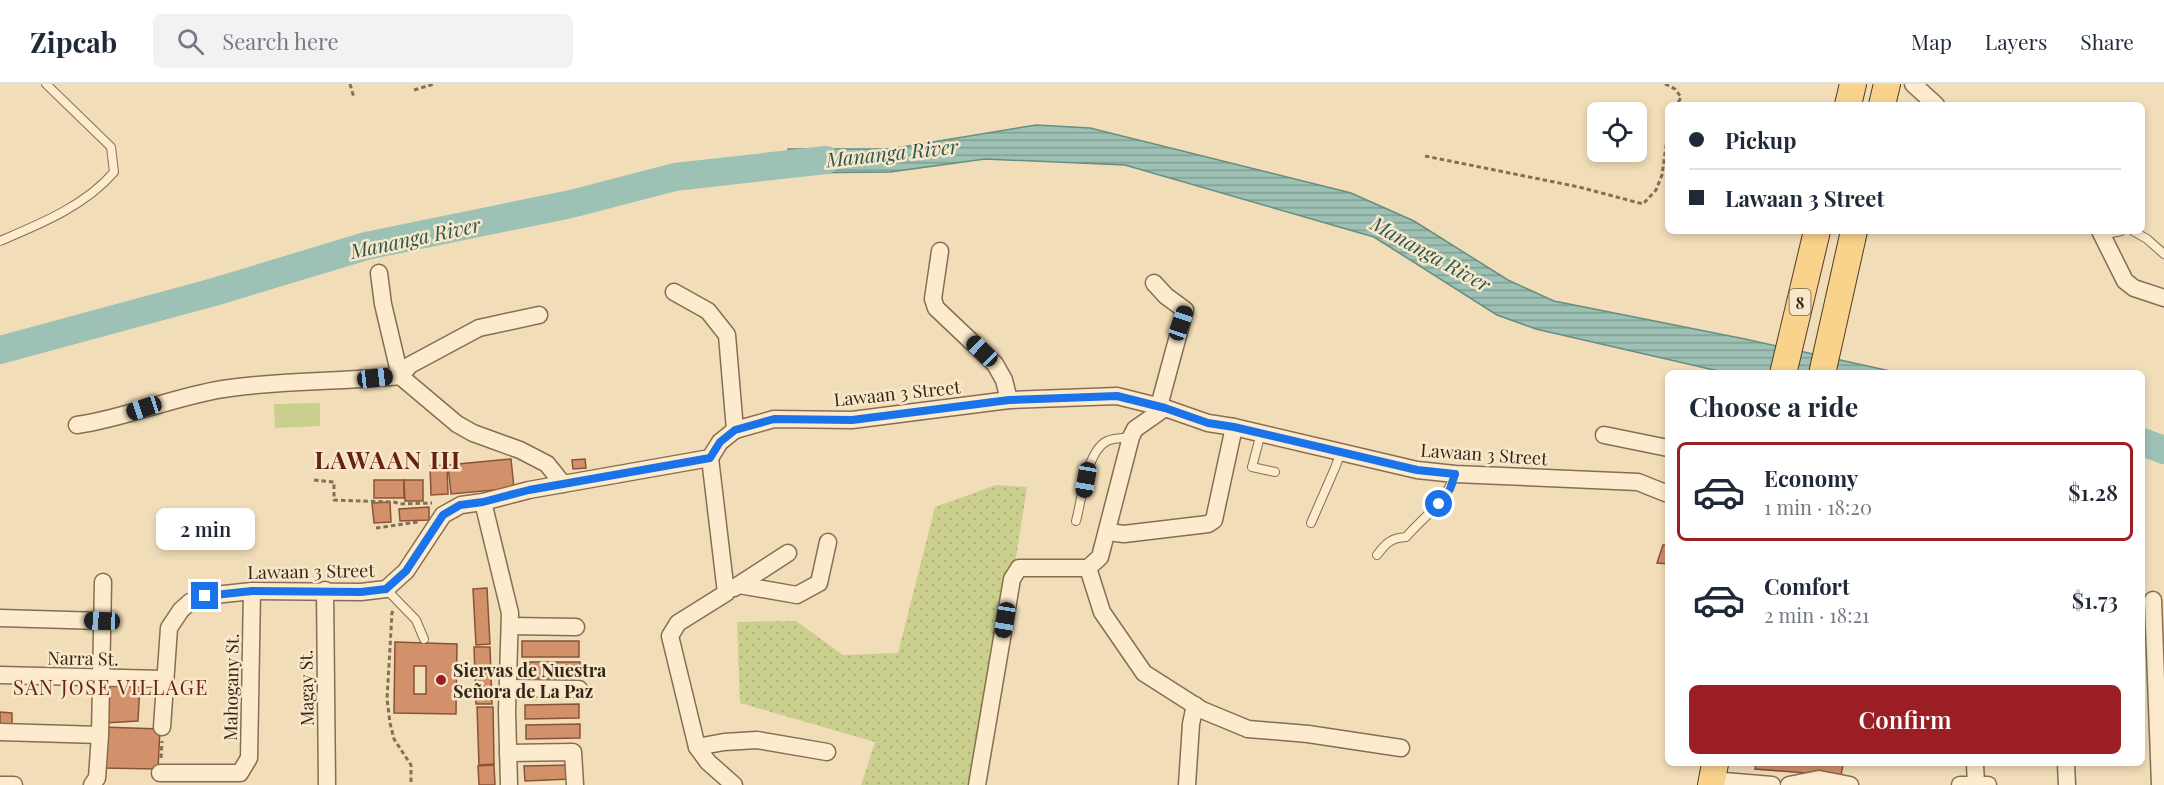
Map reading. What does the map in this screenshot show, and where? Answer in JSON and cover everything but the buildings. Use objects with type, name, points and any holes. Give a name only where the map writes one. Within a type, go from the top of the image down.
[{"type":"main road","points":[[1849,102],[1852,84]]},
{"type":"main road","points":[[1883,102],[1887,84]]},
{"type":"main road","name":"8","points":[[1784,370],[1816,234]]},
{"type":"main road","name":"8","points":[[1823,370],[1853,234]]},
{"type":"street","points":[[1913,84],[1933,102]]},
{"type":"street","points":[[2102,234],[2126,281],[2134,288],[2164,298]]},
{"type":"street","points":[[940,251],[933,298],[936,308],[995,364],[1004,380],[1009,400]]},
{"type":"street","points":[[379,273],[383,304],[400,376],[457,424],[473,433],[538,459],[547,465],[563,484]]},
{"type":"street","points":[[977,785],[1012,579],[1019,568],[1092,567],[1100,557],[1108,532],[1131,437],[1135,429],[1162,407],[1185,310],[1166,296],[1154,283]]},
{"type":"street","points":[[674,292],[708,311],[727,335],[735,430]]},
{"type":"street","points":[[77,425],[104,421],[144,408],[223,389],[400,376],[410,365],[479,328],[539,315]]},
{"type":"street","name":"Lawaan 3 Street","points":[[710,458],[720,442],[735,430],[774,419],[852,420],[1009,400],[1117,396],[1162,407],[1208,423],[1261,433],[1417,470],[1455,474],[1638,482],[1665,493]]},
{"type":"street","points":[[1108,532],[1124,534],[1145,532],[1208,524],[1215,520],[1234,427]]},
{"type":"street","points":[[1604,435],[1665,447]]},
{"type":"street","points":[[460,505],[710,458],[732,589]]},
{"type":"street","points":[[483,502],[510,613],[509,785]]},
{"type":"street","name":"Lawaan 3 Street","points":[[164,679],[169,628],[182,609],[190,602],[205,596],[252,591],[361,592],[386,589],[406,571],[443,515],[460,505]]},
{"type":"street","points":[[732,589],[797,595],[819,583],[828,542]]},
{"type":"street","points":[[734,785],[708,762],[697,747],[670,636],[678,623],[788,553]]},
{"type":"street","points":[[1088,568],[1102,612],[1144,673],[1195,705],[1248,729],[1308,734],[1401,748]]},
{"type":"street","points":[[94,782],[100,735],[103,582]]},
{"type":"street","name":"Magay St.","points":[[325,590],[327,785]]},
{"type":"street","name":"Mahogany St.","points":[[160,776],[240,773],[249,758],[252,591]]},
{"type":"street","points":[[2153,600],[2160,785]]},
{"type":"street","points":[[0,618],[102,621]]},
{"type":"street","points":[[510,626],[576,627]]},
{"type":"street","name":"Narra St.","points":[[0,675],[164,679]]},
{"type":"street","points":[[162,727],[164,679]]},
{"type":"street","points":[[509,688],[579,689]]},
{"type":"street","points":[[1187,785],[1191,724],[1195,705]]},
{"type":"street","points":[[0,732],[100,735]]},
{"type":"street","points":[[697,747],[724,742],[757,740],[827,752]]},
{"type":"street","points":[[508,753],[573,752],[575,785]]},
{"type":"street","points":[[1975,766],[1976,785]]},
{"type":"street","points":[[2066,766],[2067,785]]},
{"type":"street","points":[[1713,776],[1772,785]]},
{"type":"street","points":[[1789,785],[1819,779],[1850,785]]},
{"type":"street","points":[[0,784],[14,785]]},
{"type":"street","points":[[1960,785],[1988,785]]},
{"type":"lane","points":[[0,241],[47,221],[102,185],[114,172],[111,147],[46,84]]},
{"type":"lane","points":[[2138,234],[2164,254]]},
{"type":"lane","points":[[1261,433],[1252,467],[1275,472]]},
{"type":"lane","points":[[1076,520],[1089,466],[1095,451],[1108,440],[1131,437]]},
{"type":"lane","points":[[1311,522],[1341,451]]},
{"type":"lane","points":[[1377,555],[1385,543],[1394,538],[1406,537],[1439,504],[1450,489],[1455,474]]},
{"type":"lane","points":[[386,589],[416,620],[424,639]]},
{"type":"path","points":[[350,84],[354,98]]},
{"type":"path","points":[[414,90],[434,84]]},
{"type":"path","points":[[1665,84],[1676,89],[1681,97],[1678,102]]},
{"type":"path","points":[[1425,156],[1579,187],[1643,204],[1656,190],[1662,175],[1665,154]]},
{"type":"path","points":[[314,480],[334,482],[334,500],[460,505]]},
{"type":"path","points":[[376,528],[424,522],[438,524]]},
{"type":"path","points":[[401,603],[392,613],[387,699],[394,739],[411,765],[411,785]]},
{"type":"path","points":[[160,776],[162,727]]},
{"type":"green space","points":[[320,403],[320,426],[275,428],[274,404]]},
{"type":"green space","points":[[996,485],[1027,487],[981,785],[861,785],[875,742],[740,703],[737,622],[796,621],[843,655],[898,653],[935,507]]},
{"type":"water","points":[[1036,125],[1090,128],[1351,193],[1414,221],[1508,280],[1554,301],[1885,370],[1714,370],[1536,329],[1497,315],[1374,237],[1125,165],[985,159],[890,172],[789,173],[788,149],[890,149]]},
{"type":"waterway","name":"Mananga River","points":[[0,350],[214,292],[366,246],[571,204],[675,177],[826,160]]},
{"type":"waterway","name":"Mananga River","points":[[2145,443],[2164,450]]},
{"type":"place","name":"Siervas de Nuestra Señora de La Paz","points":[[441,680]]},
{"type":"district","name":"LAWAAN III","points":[[388,459]]},
{"type":"district","name":"SAN JOSE VILLAGE","points":[[111,686]]},
{"type":"route","points":[[205,596],[252,591],[361,592],[386,589],[406,571],[443,515],[460,505],[483,502],[529,490],[710,458],[720,442],[735,430],[774,419],[852,420],[1009,400],[1117,396],[1165,408],[1208,423],[1341,451],[1417,470],[1455,474],[1450,489],[1439,504]]}]
